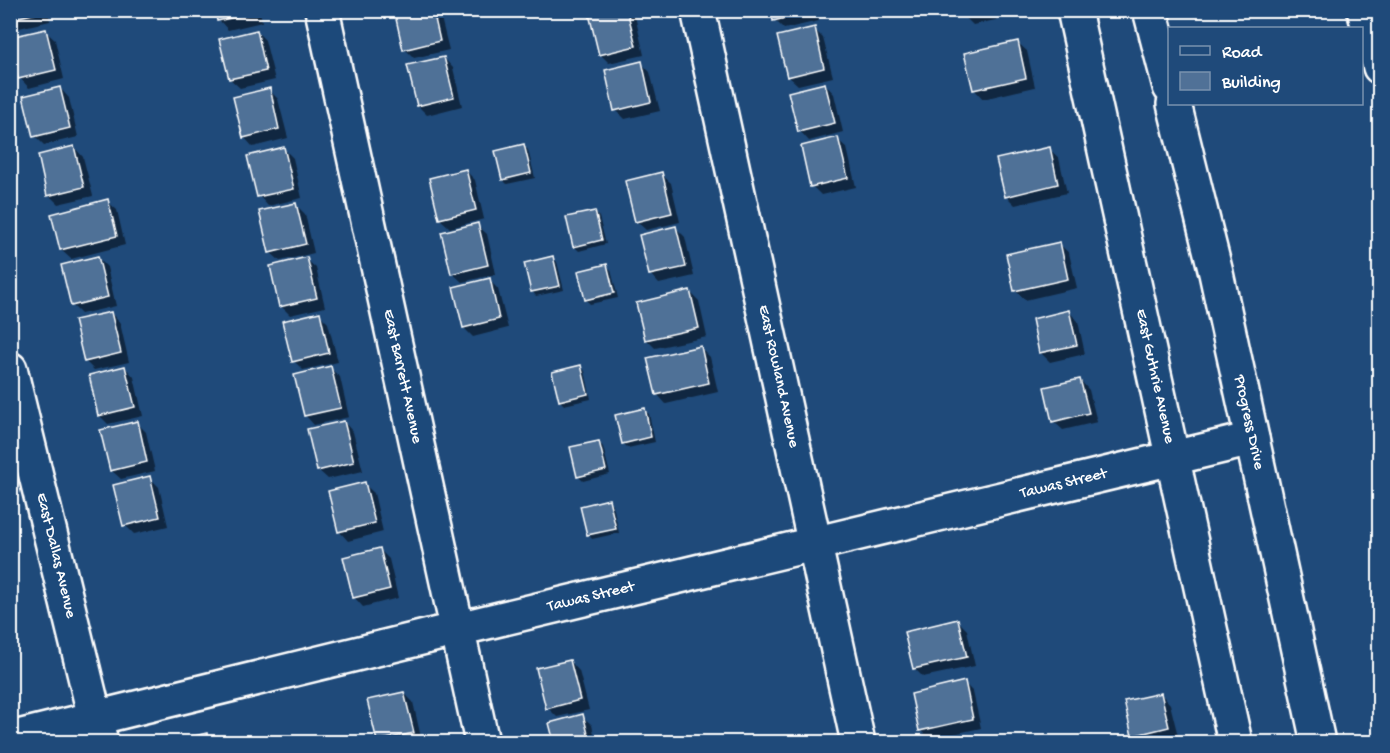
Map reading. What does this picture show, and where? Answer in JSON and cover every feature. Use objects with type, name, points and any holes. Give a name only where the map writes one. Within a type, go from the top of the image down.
[{"type":"main road","name":"East Barrett Avenue","points":[[322,10],[482,742]]},
{"type":"main road","name":"East Rowland Avenue","points":[[698,10],[858,742]]},
{"type":"main road","name":"East Guthrie Avenue","points":[[1074,10],[1235,742]]},
{"type":"main road","points":[[1150,10],[1168,79]]},
{"type":"main road","points":[[1364,10],[1380,67]]},
{"type":"main road","name":"Progress Drive","points":[[1174,105],[1216,273],[1318,742]]},
{"type":"main road","name":"East Dallas Avenue","points":[[10,369],[98,731]]},
{"type":"main road","name":"Tawas Street","points":[[10,739],[98,731],[458,629],[1252,440]]},
{"type":"building","points":[[10,10],[41,10],[42,12],[10,19]]},
{"type":"building","points":[[215,10],[253,10],[254,13],[217,21]]},
{"type":"building","points":[[394,10],[433,10],[440,41],[403,50]]},
{"type":"building","points":[[605,10],[627,10],[636,46],[599,55],[589,14]]},
{"type":"building","points":[[771,10],[810,10],[810,12],[773,21]]},
{"type":"building","points":[[815,27],[824,68],[787,77],[777,36]]},
{"type":"building","points":[[46,29],[56,70],[18,79],[10,37]]},
{"type":"building","points":[[257,30],[266,71],[229,79],[219,39]]},
{"type":"building","points":[[1018,41],[1026,78],[973,90],[964,53]]},
{"type":"building","points":[[444,57],[454,97],[417,106],[407,65]]},
{"type":"building","points":[[642,61],[651,102],[614,111],[605,70]]},
{"type":"building","points":[[825,83],[835,123],[798,132],[788,92]]},
{"type":"building","points":[[60,87],[70,128],[33,137],[23,96]]},
{"type":"building","points":[[270,88],[279,129],[243,138],[233,97]]},
{"type":"building","points":[[838,137],[848,178],[810,187],[801,146]]},
{"type":"building","points":[[524,144],[531,173],[502,180],[495,151]]},
{"type":"building","points":[[74,146],[84,187],[47,196],[38,155]]},
{"type":"building","points":[[284,147],[294,189],[257,197],[247,156]]},
{"type":"building","points":[[1050,147],[1058,184],[1005,197],[996,159]]},
{"type":"building","points":[[466,169],[476,210],[439,219],[429,178]]},
{"type":"building","points":[[662,172],[672,213],[635,222],[625,181]]},
{"type":"building","points":[[108,199],[117,236],[60,250],[51,214]]},
{"type":"building","points":[[296,203],[306,244],[269,253],[259,211]]},
{"type":"building","points":[[595,211],[602,240],[573,247],[566,217]]},
{"type":"building","points":[[478,223],[488,265],[451,274],[441,232]]},
{"type":"building","points":[[676,226],[686,267],[649,275],[639,235]]},
{"type":"building","points":[[1060,242],[1068,279],[1014,291],[1006,254]]},
{"type":"building","points":[[98,256],[108,297],[71,306],[61,265]]},
{"type":"building","points":[[553,256],[560,286],[531,292],[524,263]]},
{"type":"building","points":[[307,257],[317,298],[279,307],[270,266]]},
{"type":"building","points":[[607,264],[614,293],[585,300],[578,271]]},
{"type":"building","points":[[490,278],[499,319],[463,328],[453,287]]},
{"type":"building","points":[[690,290],[699,328],[645,340],[636,303]]},
{"type":"building","points":[[1069,310],[1077,345],[1039,353],[1032,319]]},
{"type":"building","points":[[111,312],[121,353],[84,362],[74,320]]},
{"type":"building","points":[[320,312],[329,353],[292,362],[282,321]]},
{"type":"building","points":[[701,346],[709,383],[656,395],[647,358]]},
{"type":"building","points":[[581,365],[588,394],[559,401],[552,372]]},
{"type":"building","points":[[125,366],[135,407],[98,416],[89,375]]},
{"type":"building","points":[[331,366],[341,408],[304,416],[294,375]]},
{"type":"building","points":[[1080,379],[1089,413],[1052,422],[1044,387]]},
{"type":"building","points":[[645,408],[651,437],[622,444],[615,415]]},
{"type":"building","points":[[138,421],[147,462],[110,471],[100,430]]},
{"type":"building","points":[[344,421],[354,462],[317,471],[307,429]]},
{"type":"building","points":[[599,441],[606,470],[577,477],[570,447]]},
{"type":"building","points":[[150,476],[160,517],[123,526],[113,485]]},
{"type":"building","points":[[365,482],[375,523],[338,532],[328,491]]},
{"type":"building","points":[[609,499],[616,529],[587,535],[580,506]]},
{"type":"building","points":[[380,548],[390,589],[353,598],[343,557]]},
{"type":"building","points":[[958,619],[967,657],[913,669],[904,632]]},
{"type":"building","points":[[570,660],[580,700],[546,709],[536,668]]},
{"type":"building","points":[[965,681],[973,719],[919,731],[911,694]]},
{"type":"building","points":[[404,692],[414,733],[377,741],[367,700]]},
{"type":"building","points":[[1161,693],[1169,727],[1132,736],[1124,701]]},
{"type":"building","points":[[583,714],[590,742],[554,742],[549,723]]},
{"type":"building","points":[[207,733],[209,742],[170,742]]}]
